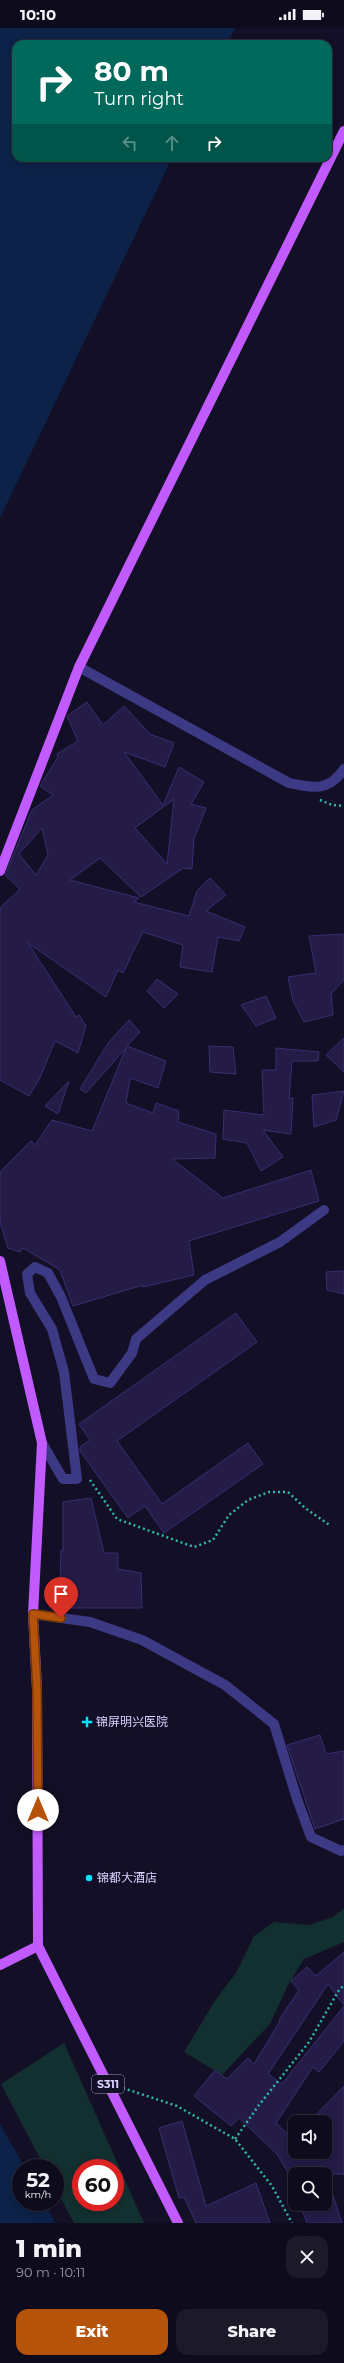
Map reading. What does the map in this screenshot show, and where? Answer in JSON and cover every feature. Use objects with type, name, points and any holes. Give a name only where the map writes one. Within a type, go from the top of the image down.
[{"type":"main road","points":[[332,155],[344,131]]},
{"type":"main road","points":[[0,871],[79,667],[329,162]]},
{"type":"main road","points":[[0,1261],[42,1443],[33,1614],[37,1689],[38,1946],[0,1965]]},
{"type":"main road","name":"S311","points":[[38,1946],[178,2223]]},
{"type":"street","points":[[79,667],[289,783],[316,788],[336,780],[344,769]]},
{"type":"street","points":[[42,1443],[63,1479],[77,1479],[64,1372],[52,1329],[30,1293],[27,1274],[35,1267],[48,1273],[61,1297],[84,1358],[94,1379],[110,1383],[132,1354],[136,1339],[205,1280],[280,1242],[324,1210]]},
{"type":"street","points":[[33,1614],[90,1622],[142,1640],[225,1685],[274,1724],[297,1799],[311,1837],[341,1851],[344,1850]]},
{"type":"path","points":[[77,1479],[87,1475],[117,1519],[194,1547],[213,1540],[229,1515],[248,1500],[269,1492],[288,1492],[305,1508],[331,1526]]},
{"type":"path","points":[[235,2139],[259,2105],[309,2042],[339,1990],[344,1985]]},
{"type":"path","points":[[108,2083],[176,2106],[235,2139],[272,2186],[292,2223]]},
{"type":"green space","points":[[344,1908],[344,1942],[304,1959],[288,1985],[270,2024],[222,2075],[184,2052],[216,1999],[236,1973],[254,1936],[274,1922],[309,1925],[333,1917]]},
{"type":"green space","points":[[64,2043],[116,2159],[72,2159],[72,2211],[124,2211],[124,2178],[144,2223],[74,2223],[64,2204],[64,2159],[40,2159],[1,2084]]},
{"type":"water","points":[[0,28],[235,28],[229,40],[12,40],[12,162],[170,162],[0,518]]},
{"type":"water","points":[[0,2124],[20,2159],[12,2159],[12,2211],[49,2211],[55,2223],[0,2223]]},
{"type":"building","points":[[87,702],[103,725],[124,706],[150,734],[174,743],[165,767],[124,752],[163,805],[179,767],[204,782],[191,804],[206,808],[194,839],[192,869],[183,868],[141,897],[100,858],[70,880],[139,898],[134,902],[189,916],[197,891],[210,878],[226,895],[206,911],[245,927],[239,941],[218,937],[212,972],[180,967],[183,945],[143,932],[130,958],[128,958],[130,959],[123,973],[118,970],[106,997],[28,943],[76,1017],[79,1015],[86,1026],[78,1053],[55,1041],[39,1080],[29,1096],[0,1080],[0,908],[20,889],[5,875],[32,810],[53,795],[40,786],[58,757],[57,754],[78,741],[67,716]],"holes":[[[174,799],[167,864],[135,828]],[[42,828],[48,855],[36,875],[19,854]]]},
{"type":"building","points":[[344,934],[344,980],[331,994],[333,1015],[304,1022],[293,1001],[288,977],[316,973],[309,936]]},
{"type":"building","points":[[157,979],[178,994],[164,1008],[147,991]]},
{"type":"building","points":[[266,996],[276,1018],[256,1026],[241,1005]]},
{"type":"building","points":[[129,1020],[140,1032],[127,1046],[166,1061],[158,1088],[130,1078],[126,1103],[153,1113],[156,1103],[179,1111],[178,1122],[216,1134],[215,1158],[172,1159],[223,1198],[311,1170],[319,1201],[189,1241],[194,1275],[143,1287],[143,1285],[73,1306],[60,1270],[23,1248],[20,1252],[8,1248],[0,1222],[0,1172],[31,1141],[35,1145],[52,1120],[92,1131],[126,1048],[86,1093],[80,1089],[108,1043]]},
{"type":"building","points":[[344,1038],[344,1072],[326,1055]]},
{"type":"building","points":[[209,1046],[233,1047],[236,1074],[210,1072]]},
{"type":"building","points":[[276,1048],[319,1052],[318,1061],[292,1061],[289,1099],[293,1098],[291,1134],[263,1130],[283,1157],[261,1171],[247,1143],[223,1139],[224,1110],[264,1115],[262,1070],[276,1070]]},
{"type":"building","points":[[69,1081],[58,1114],[45,1106]]},
{"type":"building","points":[[344,1091],[336,1120],[314,1127],[312,1095]]},
{"type":"building","points":[[344,1271],[344,1294],[327,1290],[326,1272]]},
{"type":"building","points":[[236,1313],[257,1342],[117,1441],[162,1504],[248,1443],[263,1464],[164,1533],[145,1506],[128,1518],[80,1451],[80,1447],[90,1440],[79,1424]]},
{"type":"building","points":[[91,1498],[104,1553],[118,1553],[118,1569],[141,1573],[142,1608],[59,1608],[61,1550],[63,1551],[63,1502]]},
{"type":"building","points":[[320,1735],[326,1754],[344,1751],[344,1819],[315,1829],[287,1745]]},
{"type":"building","points":[[344,1952],[344,2005],[328,1984],[268,2074],[282,2084],[344,2006],[344,2041],[319,2072],[313,2067],[276,2123],[288,2134],[288,2159],[332,2159],[332,2115],[316,2115],[344,2086],[344,2174],[332,2174],[332,2167],[288,2167],[288,2172],[277,2154],[239,2118],[231,2126],[194,2096],[215,2070],[227,2079],[248,2058],[254,2064],[280,2021],[279,2020],[299,1990],[291,1981],[307,1967],[316,1976]]},
{"type":"building","points":[[182,2121],[206,2206],[256,2183],[270,2223],[196,2223],[184,2197],[179,2198],[159,2128]]},
{"type":"building","points":[[332,2192],[342,2223],[307,2223],[303,2211],[332,2211]]},
{"type":"place","name":"锦屏明兴医院","points":[[87,1722]]},
{"type":"place","name":"锦都大酒店","points":[[89,1878]]},
{"type":"route","points":[[38,1810],[37,1689],[33,1614],[61,1618]]}]
